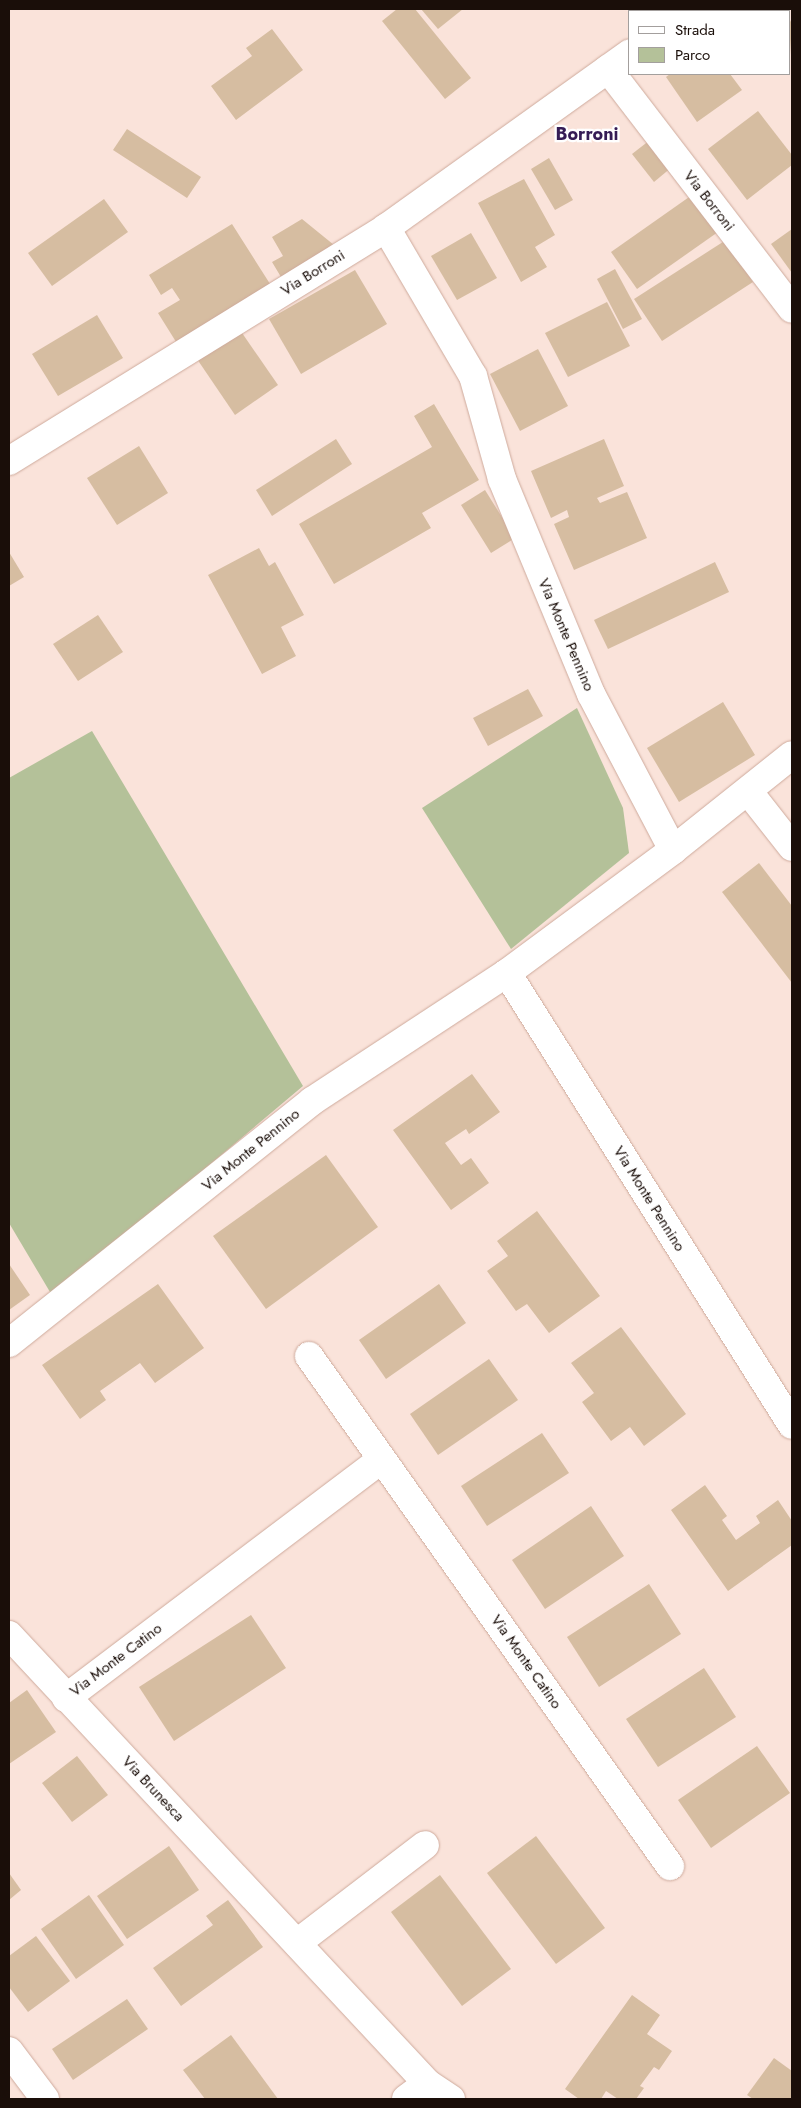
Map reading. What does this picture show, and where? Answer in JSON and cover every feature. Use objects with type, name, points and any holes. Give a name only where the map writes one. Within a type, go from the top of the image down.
[{"type":"street","name":"Via Borroni","points":[[9,461],[386,228],[628,54]]},
{"type":"street","name":"Via Borroni","points":[[608,69],[792,309]]},
{"type":"street","name":"Via Monte Pennino","points":[[9,1343],[312,1101],[506,973],[673,850],[591,694],[502,478],[472,376],[386,228]]},
{"type":"street","points":[[673,850],[792,756]]},
{"type":"street","points":[[748,791],[792,847]]},
{"type":"street","name":"Via Monte Pennino","points":[[506,973],[792,1425]]},
{"type":"street","name":"Via Monte Catino","points":[[309,1356],[670,1866]]},
{"type":"street","name":"Via Monte Catino","points":[[66,1698],[382,1459]]},
{"type":"street","name":"Via Brunesca","points":[[9,1635],[66,1698],[297,1942],[416,2091],[451,2099]]},
{"type":"street","points":[[297,1942],[424,1845]]},
{"type":"street","points":[[9,2051],[40,2098]]},
{"type":"green space","points":[[577,708],[623,808],[629,853],[511,949],[422,808]]},
{"type":"green space","points":[[92,731],[303,1086],[53,1297],[9,1223],[9,778]]},
{"type":"building","points":[[397,9],[415,9],[471,78],[445,99],[382,21]]},
{"type":"building","points":[[421,9],[463,9],[438,29]]},
{"type":"building","points":[[782,9],[782,10],[762,10]]},
{"type":"building","points":[[272,29],[303,70],[236,120],[211,86],[252,56],[246,48]]},
{"type":"building","points":[[669,75],[731,75],[742,90],[697,122],[666,77]]},
{"type":"building","points":[[758,111],[792,155],[792,165],[747,200],[708,149]]},
{"type":"building","points":[[127,129],[201,177],[187,198],[113,150]]},
{"type":"building","points":[[650,140],[672,167],[654,182],[632,154]]},
{"type":"building","points":[[549,158],[573,200],[555,210],[531,169]]},
{"type":"building","points":[[524,179],[555,235],[535,247],[547,267],[521,282],[478,203]]},
{"type":"building","points":[[692,195],[718,232],[637,289],[611,252]]},
{"type":"building","points":[[104,199],[128,232],[52,286],[28,253]]},
{"type":"building","points":[[302,219],[334,245],[281,277],[272,262],[283,256],[272,237]]},
{"type":"building","points":[[232,224],[272,287],[178,345],[158,313],[180,300],[172,288],[161,295],[149,275]]},
{"type":"building","points":[[792,229],[792,273],[771,244]]},
{"type":"building","points":[[471,233],[497,278],[457,300],[431,256]]},
{"type":"building","points":[[726,240],[753,282],[662,341],[634,299]]},
{"type":"building","points":[[615,269],[642,319],[623,329],[597,279]]},
{"type":"building","points":[[355,270],[387,324],[301,374],[269,319]]},
{"type":"building","points":[[607,302],[630,346],[568,377],[545,333]]},
{"type":"building","points":[[97,315],[123,358],[58,396],[32,354]]},
{"type":"building","points":[[240,330],[278,385],[235,415],[197,359]]},
{"type":"building","points":[[538,349],[568,406],[520,431],[490,374]]},
{"type":"building","points":[[434,404],[479,480],[422,513],[431,528],[334,584],[299,524],[432,447],[414,416]]},
{"type":"building","points":[[336,439],[352,464],[272,516],[256,490]]},
{"type":"building","points":[[604,439],[624,486],[597,498],[600,503],[627,492],[647,538],[574,570],[554,524],[569,517],[567,510],[551,518],[531,471]]},
{"type":"building","points":[[139,446],[168,493],[117,525],[87,478]]},
{"type":"building","points":[[485,490],[515,538],[491,553],[461,505]]},
{"type":"building","points":[[259,548],[269,566],[275,562],[304,615],[281,627],[296,656],[262,674],[208,575]]},
{"type":"building","points":[[9,552],[24,577],[9,586]]},
{"type":"building","points":[[715,562],[729,592],[608,649],[594,620]]},
{"type":"building","points":[[98,615],[123,652],[78,681],[53,644]]},
{"type":"building","points":[[528,689],[543,716],[488,746],[473,718]]},
{"type":"building","points":[[723,702],[755,755],[679,802],[647,748]]},
{"type":"building","points":[[759,863],[792,906],[792,983],[722,892]]},
{"type":"building","points":[[472,1074],[500,1112],[469,1134],[466,1129],[445,1143],[461,1165],[471,1158],[489,1183],[451,1210],[393,1130]]},
{"type":"building","points":[[326,1155],[378,1227],[266,1309],[213,1236]]},
{"type":"building","points":[[537,1211],[600,1296],[549,1333],[527,1304],[516,1311],[487,1271],[508,1256],[497,1241]]},
{"type":"building","points":[[9,1264],[30,1295],[9,1310]]},
{"type":"building","points":[[158,1284],[204,1348],[155,1383],[140,1363],[100,1391],[106,1400],[80,1419],[42,1365]]},
{"type":"building","points":[[439,1284],[466,1323],[386,1379],[359,1340]]},
{"type":"building","points":[[621,1327],[686,1414],[644,1446],[630,1427],[611,1441],[582,1402],[594,1393],[571,1363]]},
{"type":"building","points":[[489,1359],[518,1400],[438,1455],[410,1414]]},
{"type":"building","points":[[542,1433],[569,1473],[487,1526],[461,1486]]},
{"type":"building","points":[[705,1485],[727,1516],[722,1520],[736,1540],[760,1523],[756,1516],[778,1500],[792,1521],[792,1545],[728,1591],[671,1510]]},
{"type":"building","points":[[591,1506],[624,1556],[545,1609],[512,1560]]},
{"type":"building","points":[[649,1584],[681,1634],[599,1687],[567,1637]]},
{"type":"building","points":[[251,1615],[286,1668],[174,1741],[139,1687]]},
{"type":"building","points":[[704,1668],[736,1717],[658,1767],[626,1719]]},
{"type":"building","points":[[27,1690],[56,1732],[9,1764],[9,1703]]},
{"type":"building","points":[[757,1746],[790,1793],[711,1848],[678,1800]]},
{"type":"building","points":[[77,1756],[108,1795],[72,1822],[42,1783]]},
{"type":"building","points":[[536,1836],[605,1928],[556,1964],[487,1873]]},
{"type":"building","points":[[169,1846],[199,1890],[127,1939],[97,1896]]},
{"type":"building","points":[[9,1873],[21,1890],[9,1900]]},
{"type":"building","points":[[440,1875],[511,1969],[462,2006],[391,1912]]},
{"type":"building","points":[[89,1895],[124,1945],[76,1979],[41,1929]]},
{"type":"building","points":[[228,1900],[263,1947],[181,2006],[153,1968],[213,1925],[206,1916]]},
{"type":"building","points":[[36,1936],[70,1981],[28,2012],[9,1987],[9,1956]]},
{"type":"building","points":[[632,1995],[660,2015],[647,2034],[672,2051],[659,2070],[654,2067],[640,2086],[644,2088],[636,2099],[618,2099],[606,2091],[601,2099],[579,2099],[565,2089]]},
{"type":"building","points":[[127,1999],[148,2029],[73,2080],[52,2049]]},
{"type":"building","points":[[231,2035],[278,2099],[205,2099],[183,2070]]},
{"type":"building","points":[[774,2058],[792,2071],[792,2099],[753,2099],[747,2095]]},
{"type":"district","name":"Borroni","points":[[587,134]]}]
